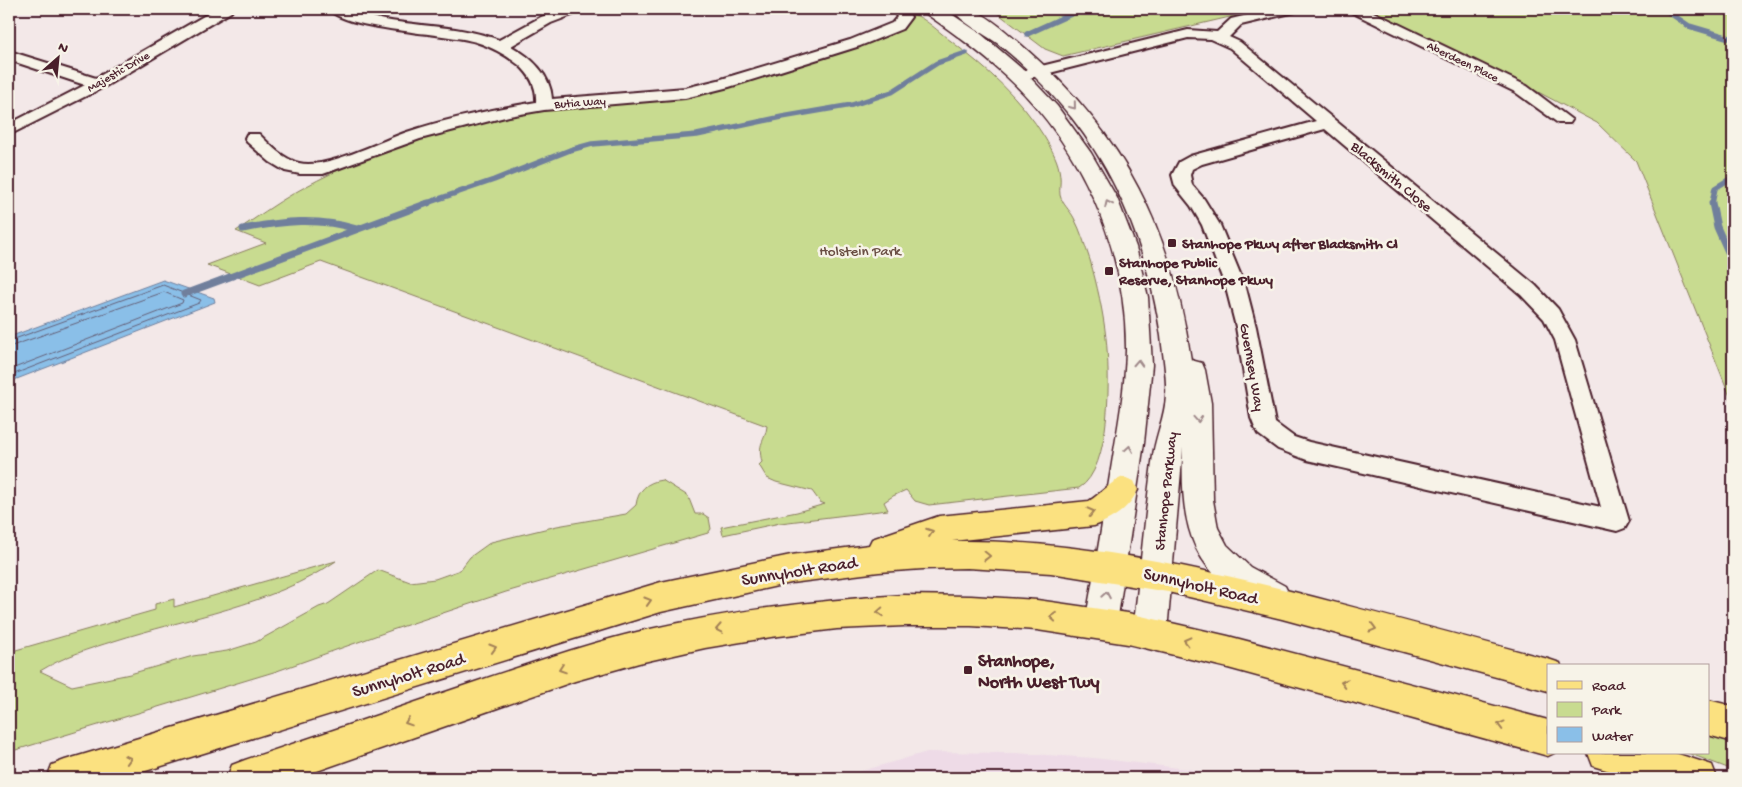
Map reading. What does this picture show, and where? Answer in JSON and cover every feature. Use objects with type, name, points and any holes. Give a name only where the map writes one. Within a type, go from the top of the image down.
[{"type":"main road","name":"Stanhope Parkway","points":[[932,9],[980,43],[1019,63],[1094,133],[1129,187],[1144,220],[1162,269],[1173,322],[1180,398],[1168,453],[1150,632]]},
{"type":"main road","name":"Stanhope Parkway","points":[[961,9],[1000,35],[1087,163],[1112,213],[1130,275],[1139,357],[1134,411],[1101,623]]},
{"type":"main road","points":[[1173,322],[1186,345],[1196,385],[1199,426],[1196,490],[1200,516],[1211,549],[1220,561],[1242,580],[1268,593],[1335,618]]},
{"type":"main road","points":[[851,560],[939,529],[1094,513],[1113,502],[1122,490]]},
{"type":"main road","name":"Sunnyholt Road","points":[[65,778],[662,597],[758,574],[851,560],[909,556],[981,556],[1056,560],[1111,566],[1197,582],[1547,675]]},
{"type":"main road","points":[[245,778],[628,649],[733,626],[843,614],[929,610],[1058,617],[1150,632],[1547,738]]},
{"type":"main road","points":[[1710,718],[1733,724]]},
{"type":"main road","points":[[1610,754],[1699,778]]},
{"type":"street","name":"Majestic Drive","points":[[9,130],[98,84],[226,9]]},
{"type":"street","points":[[336,9],[350,15],[391,25],[470,35],[500,46],[523,60],[538,77],[543,85],[545,94],[544,104]]},
{"type":"street","points":[[500,46],[546,20],[575,9]]},
{"type":"street","name":"Butia Way","points":[[253,138],[284,166],[308,171],[322,169],[441,127],[544,104],[652,96],[685,92],[723,84],[880,34],[902,21],[904,17],[900,9]]},
{"type":"street","points":[[1220,37],[1236,22],[1290,9]]},
{"type":"street","name":"Aberdeen Place","points":[[1356,9],[1521,89],[1564,120]]},
{"type":"street","name":"Blacksmith Close","points":[[1019,63],[1188,34],[1206,34],[1220,37],[1235,45],[1528,290],[1550,314],[1565,340],[1617,521]]},
{"type":"street","points":[[9,55],[98,84]]},
{"type":"street","name":"Guernsey Way","points":[[1328,123],[1196,160],[1186,166],[1181,175],[1184,186],[1198,203],[1211,225],[1236,288],[1246,327],[1259,408],[1266,428],[1286,443],[1307,451],[1617,521]]},
{"type":"shaded area","points":[[927,752],[1015,753],[1094,758],[1188,769],[1234,778],[838,778]]},
{"type":"green space","points":[[986,9],[1264,9],[1063,56],[1045,49],[996,12]]},
{"type":"green space","points":[[1368,9],[1733,9],[1733,404],[1636,161],[1597,123],[1523,84]]},
{"type":"green space","name":"Holstein Park","points":[[911,14],[931,25],[978,62],[1014,97],[1036,123],[1057,161],[1061,198],[1076,223],[1093,269],[1100,298],[1106,338],[1108,396],[1103,441],[1098,461],[1090,478],[1079,488],[929,505],[915,501],[906,490],[884,502],[888,510],[780,523],[723,535],[721,527],[797,512],[825,504],[820,502],[812,491],[767,478],[759,465],[762,462],[760,450],[767,426],[321,262],[260,285],[207,265],[266,243],[236,231],[288,197],[317,180],[408,142],[490,119],[525,113],[560,108],[657,101],[715,91],[846,52],[879,40],[904,26],[911,19]]},
{"type":"green space","points":[[662,480],[688,496],[695,514],[703,514],[709,518],[711,529],[708,533],[506,592],[277,671],[9,752],[9,652],[155,610],[155,604],[174,599],[174,607],[336,561],[285,589],[257,600],[95,647],[67,657],[40,671],[72,686],[130,674],[193,656],[227,651],[256,642],[319,607],[328,604],[378,570],[410,582],[435,579],[460,570],[470,557],[491,542],[557,526],[626,514],[636,505],[639,495],[644,488]]},
{"type":"green space","points":[[1710,735],[1733,741],[1733,770],[1691,754],[1710,754]]},
{"type":"water","points":[[163,280],[214,298],[215,302],[9,382],[9,337]]},
{"type":"waterway","points":[[1027,34],[1082,9]]},
{"type":"waterway","points":[[1664,9],[1689,26],[1733,39]]},
{"type":"waterway","points":[[424,204],[494,180],[570,150],[592,144],[697,135],[782,117],[852,105],[892,92],[937,63],[966,53]]},
{"type":"waterway","points":[[1712,203],[1715,188],[1733,177]]},
{"type":"waterway","points":[[184,294],[428,203]]},
{"type":"waterway","points":[[1712,203],[1717,227],[1733,263]]},
{"type":"waterway","points":[[243,229],[286,222],[328,223],[357,229]]},
{"type":"place","name":"Stanhope Pkwy after Blacksmith Cl","points":[[1172,243]]},
{"type":"place","name":"Stanhope Public Reserve, Stanhope Pkwy","points":[[1109,271]]},
{"type":"place","name":"Stanhope, North West Twy","points":[[968,670]]}]
